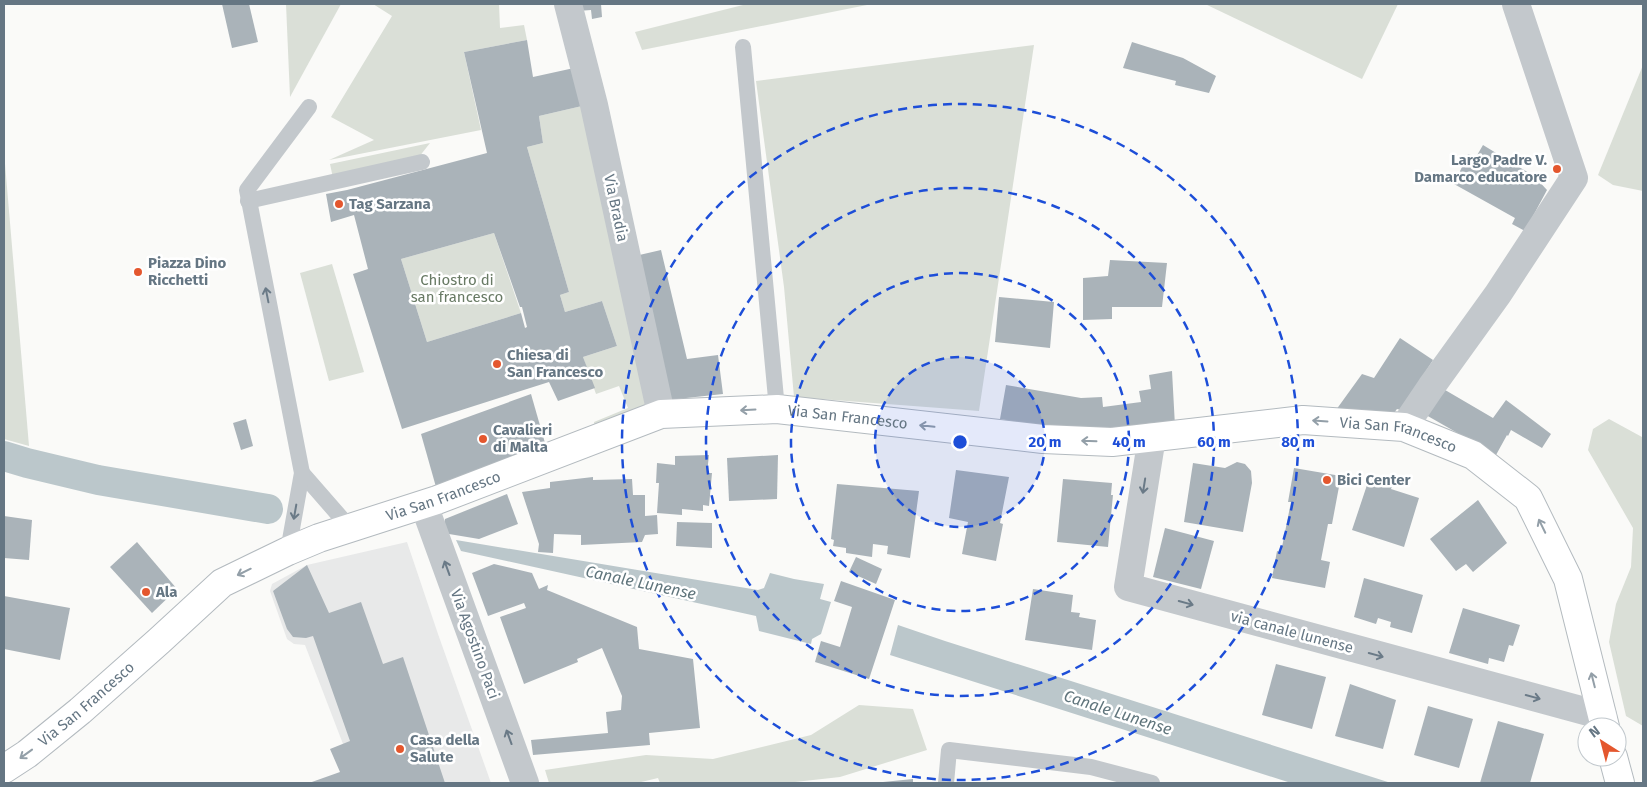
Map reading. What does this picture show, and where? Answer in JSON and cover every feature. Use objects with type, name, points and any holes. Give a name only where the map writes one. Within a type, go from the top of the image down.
[{"type":"street","name":"Via Bradia","points":[[568,4],[594,105],[661,414]]},
{"type":"street","points":[[1404,427],[1519,262],[1574,178],[1516,4]]},
{"type":"street","name":"Via San Francesco","points":[[4,769],[27,754],[80,711],[222,583],[288,551],[319,538],[424,504],[661,414],[777,409],[1044,439],[1112,442],[1303,420],[1404,427],[1473,455],[1528,498],[1568,579],[1603,717]]},
{"type":"street","name":"via canale lunense","points":[[1152,438],[1128,587],[1586,717]]},
{"type":"street","name":"Via Agostino Paci","points":[[424,504],[525,783]]},
{"type":"lane","points":[[743,47],[777,409]]},
{"type":"lane","points":[[288,551],[302,473],[248,195],[309,106]]},
{"type":"lane","points":[[248,195],[422,162]]},
{"type":"lane","points":[[302,473],[350,528]]},
{"type":"lane","points":[[946,783],[949,750],[1091,766],[1152,783]]},
{"type":"shaded area","points":[[407,542],[491,783],[355,783],[343,744],[305,645],[294,644],[287,639],[270,591],[272,584],[307,565]]},
{"type":"green space","points":[[286,4],[341,4],[290,97]]},
{"type":"green space","points":[[373,4],[499,4],[500,28],[524,25],[527,40],[464,52],[481,130],[329,160],[374,140],[331,117],[392,16]]},
{"type":"green space","points":[[747,4],[872,4],[642,50],[635,32]]},
{"type":"green space","points":[[1205,4],[1398,4],[1362,79]]},
{"type":"green space","points":[[1034,45],[979,411],[794,397],[784,287],[756,81]]},
{"type":"green space","points":[[1643,65],[1643,191],[1613,185],[1598,175]]},
{"type":"green space","points":[[582,106],[647,412],[595,432],[594,422],[628,408],[619,386],[596,394],[583,357],[617,346],[602,301],[565,312],[560,295],[569,292],[527,147],[543,143],[539,116]]},
{"type":"green space","points":[[430,143],[419,157],[333,178],[330,164]]},
{"type":"green space","points":[[4,152],[29,446],[4,439]]},
{"type":"green space","name":"Chiostro di san francesco","points":[[494,233],[521,313],[427,342],[401,259]]},
{"type":"green space","points":[[332,264],[364,372],[329,381],[300,273]]},
{"type":"green space","points":[[1609,419],[1642,437],[1643,440],[1643,726],[1626,716],[1609,642],[1616,604],[1631,567],[1633,528],[1588,450],[1593,429]]},
{"type":"green space","points":[[859,705],[913,709],[927,750],[840,777],[786,783],[660,783],[658,778],[637,783],[549,783],[545,770],[646,755],[713,759],[811,735]]},
{"type":"water","name":"Canale Lunense","points":[[456,540],[758,590],[764,588],[770,573],[824,584],[820,599],[831,602],[821,634],[812,639],[811,644],[759,631],[756,616],[461,551]]},
{"type":"water","name":"Canale Lunense","points":[[898,625],[1391,783],[1291,783],[890,655]]},
{"type":"building","points":[[222,4],[249,4],[258,42],[232,48]]},
{"type":"building","points":[[577,4],[601,4],[602,17],[592,19],[591,10],[578,11]]},
{"type":"building","points":[[527,40],[533,77],[574,68],[582,106],[539,116],[543,143],[527,147],[569,292],[560,295],[565,312],[602,301],[617,346],[583,357],[595,388],[558,401],[549,382],[402,429],[353,274],[368,269],[354,215],[331,222],[326,194],[487,153],[464,52]],"holes":[[[494,233],[520,307],[522,307],[527,327],[525,328],[521,313],[427,342],[401,259]]]},
{"type":"building","points":[[1132,42],[1183,58],[1216,76],[1209,93],[1175,85],[1176,81],[1123,68]]},
{"type":"building","points":[[1483,145],[1534,176],[1547,190],[1525,231],[1512,224],[1515,218],[1454,184],[1468,154],[1476,157]]},
{"type":"building","points":[[661,250],[687,359],[718,355],[723,394],[668,400],[635,256]]},
{"type":"building","points":[[1110,260],[1167,263],[1162,307],[1112,307],[1112,319],[1083,320],[1083,278],[1108,276]]},
{"type":"building","points":[[999,297],[1054,302],[1050,348],[995,342]]},
{"type":"building","points":[[1400,338],[1433,360],[1401,410],[1397,409],[1390,418],[1336,410],[1362,374],[1374,378]]},
{"type":"building","points":[[1172,371],[1175,426],[1077,432],[1000,419],[1006,385],[1081,398],[1102,397],[1103,407],[1141,402],[1139,391],[1151,389],[1149,375]]},
{"type":"building","points":[[1440,387],[1493,418],[1506,400],[1551,434],[1542,448],[1511,430],[1496,455],[1426,415]]},
{"type":"building","name":"Cavalieri di Malta","points":[[531,394],[545,443],[436,487],[421,434]]},
{"type":"building","points":[[246,419],[253,446],[241,450],[233,423]]},
{"type":"building","points":[[709,455],[707,473],[712,473],[709,506],[703,505],[703,511],[682,509],[682,515],[657,513],[659,483],[656,483],[657,463],[675,465],[675,456]]},
{"type":"building","points":[[778,455],[777,499],[729,501],[727,458]]},
{"type":"building","points":[[1237,462],[1245,464],[1251,471],[1252,483],[1243,532],[1184,522],[1193,463],[1225,468]]},
{"type":"building","points":[[1294,468],[1341,476],[1332,524],[1328,524],[1321,560],[1330,562],[1325,588],[1272,578],[1277,551],[1281,552],[1291,502],[1288,502]]},
{"type":"building","points":[[956,470],[1009,477],[1000,523],[1003,524],[996,561],[962,554],[968,522],[949,518]]},
{"type":"building","points":[[593,477],[593,480],[632,479],[633,495],[645,495],[645,516],[657,515],[658,534],[645,535],[642,542],[581,545],[581,535],[554,534],[553,553],[538,552],[539,544],[522,492],[550,488],[550,482]]},
{"type":"building","points":[[1063,479],[1112,483],[1111,495],[1113,495],[1108,547],[1057,542]]},
{"type":"building","points":[[1369,479],[1392,486],[1391,489],[1419,498],[1404,547],[1352,530]]},
{"type":"building","points":[[837,484],[919,491],[910,558],[887,554],[888,546],[873,544],[872,557],[846,553],[846,548],[833,546],[834,540],[831,539]]},
{"type":"building","points":[[507,494],[518,524],[479,539],[443,533],[445,519]]},
{"type":"building","points":[[1478,500],[1507,543],[1473,572],[1466,564],[1456,571],[1430,539]]},
{"type":"building","points":[[4,516],[32,520],[29,560],[4,558]]},
{"type":"building","points":[[677,522],[712,523],[712,548],[676,546]]},
{"type":"building","points":[[1165,528],[1214,541],[1201,589],[1153,577]]},
{"type":"building","points":[[137,542],[177,589],[152,613],[110,567]]},
{"type":"building","points":[[856,557],[882,569],[876,584],[849,572]]},
{"type":"building","points":[[494,564],[532,573],[539,589],[548,585],[547,590],[637,627],[639,649],[693,659],[700,728],[649,733],[650,745],[533,755],[531,740],[608,733],[606,712],[621,710],[622,696],[602,648],[577,659],[578,662],[524,684],[500,617],[526,608],[524,603],[488,616],[472,573]]},
{"type":"building","points":[[307,565],[329,613],[361,602],[383,664],[403,657],[445,783],[309,783],[340,772],[330,749],[350,741],[313,636],[306,638],[293,637],[287,629],[273,591]]},
{"type":"building","points":[[1364,578],[1423,595],[1412,633],[1390,627],[1391,622],[1378,618],[1376,624],[1354,617]]},
{"type":"building","points":[[841,581],[895,600],[869,679],[815,662],[821,641],[840,647],[852,607],[834,601]]},
{"type":"building","points":[[1033,589],[1073,595],[1071,612],[1080,613],[1079,617],[1096,620],[1092,650],[1025,640]]},
{"type":"building","points":[[4,596],[70,608],[60,660],[4,649]]},
{"type":"building","points":[[1463,608],[1520,625],[1513,646],[1509,645],[1504,662],[1489,658],[1488,664],[1449,653]]},
{"type":"building","points":[[1276,664],[1326,677],[1312,729],[1262,715]]},
{"type":"building","points":[[1350,684],[1396,700],[1383,749],[1335,736]]},
{"type":"building","points":[[1428,706],[1473,719],[1459,768],[1414,755]]},
{"type":"building","points":[[1498,721],[1544,734],[1530,783],[1480,783]]},
{"type":"building","points":[[913,779],[913,783],[883,783],[883,782]]},
{"type":"waterway","points":[[4,456],[98,480],[268,509]]},
{"type":"place","name":"Largo Padre V. Damarco educatore","points":[[1557,169]]},
{"type":"place","name":"Tag Sarzana","points":[[339,204]]},
{"type":"place","name":"Piazza Dino Ricchetti","points":[[138,272]]},
{"type":"place","name":"Chiesa di San Francesco","points":[[497,364]]},
{"type":"place","name":"Cavalieri di Malta","points":[[483,439]]},
{"type":"place","name":"Bici Center","points":[[1327,480]]},
{"type":"place","name":"Ala","points":[[146,592]]},
{"type":"place","name":"Casa della Salute","points":[[400,749]]}]
